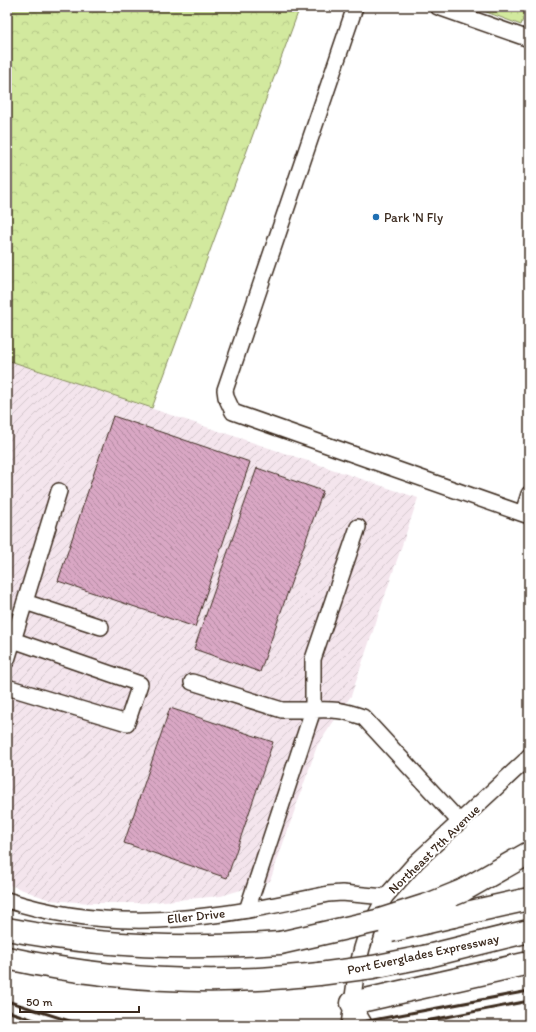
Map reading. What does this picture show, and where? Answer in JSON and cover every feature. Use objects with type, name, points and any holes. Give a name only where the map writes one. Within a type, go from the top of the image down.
[{"type":"highway","points":[[280,943],[377,921],[430,904],[462,891],[529,853]]},
{"type":"highway","points":[[7,929],[59,938],[113,944],[168,947],[226,947],[384,933],[529,899]]},
{"type":"highway","name":"Port Everglades Expressway","points":[[7,958],[87,972],[143,978],[199,980],[257,979],[319,974],[373,967],[428,956],[529,931]]},
{"type":"highway","points":[[352,1003],[529,963]]},
{"type":"street","points":[[355,7],[225,390],[226,397],[233,412],[526,515],[529,494]]},
{"type":"street","points":[[438,7],[529,39]]},
{"type":"street","points":[[7,660],[59,491]]},
{"type":"street","points":[[247,910],[313,710],[313,659],[358,527]]},
{"type":"street","points":[[25,602],[101,628]]},
{"type":"street","points":[[7,687],[127,723],[140,684],[13,640]]},
{"type":"street","points":[[192,682],[282,710],[333,709],[362,716],[460,822]]},
{"type":"street","name":"Northeast 7th Avenue","points":[[349,1025],[357,968],[362,948],[367,932],[385,897],[412,866],[529,756]]},
{"type":"street","name":"Eller Drive","points":[[7,900],[65,915],[124,920],[187,918],[247,910],[342,892],[385,897]]},
{"type":"street","points":[[352,1003],[365,1025]]},
{"type":"shaded area","points":[[7,360],[418,498],[351,696],[317,746],[270,881],[221,896],[142,903],[90,903],[50,900],[7,884]]},
{"type":"green space","points":[[7,7],[300,7],[152,408],[7,360]]},
{"type":"green space","points":[[473,7],[527,7],[521,25]]},
{"type":"building","points":[[113,416],[250,462],[195,627],[58,581]]},
{"type":"building","points":[[257,468],[323,491],[260,672],[194,649]]},
{"type":"building","points":[[170,708],[273,742],[227,878],[124,843]]},
{"type":"railway","points":[[346,1025],[529,991]]},
{"type":"railway","points":[[7,1001],[82,1025]]},
{"type":"railway","points":[[405,1025],[529,1001]]},
{"type":"railway","points":[[7,1011],[49,1025]]},
{"type":"place","name":"Park 'N Fly","points":[[376,217]]}]
